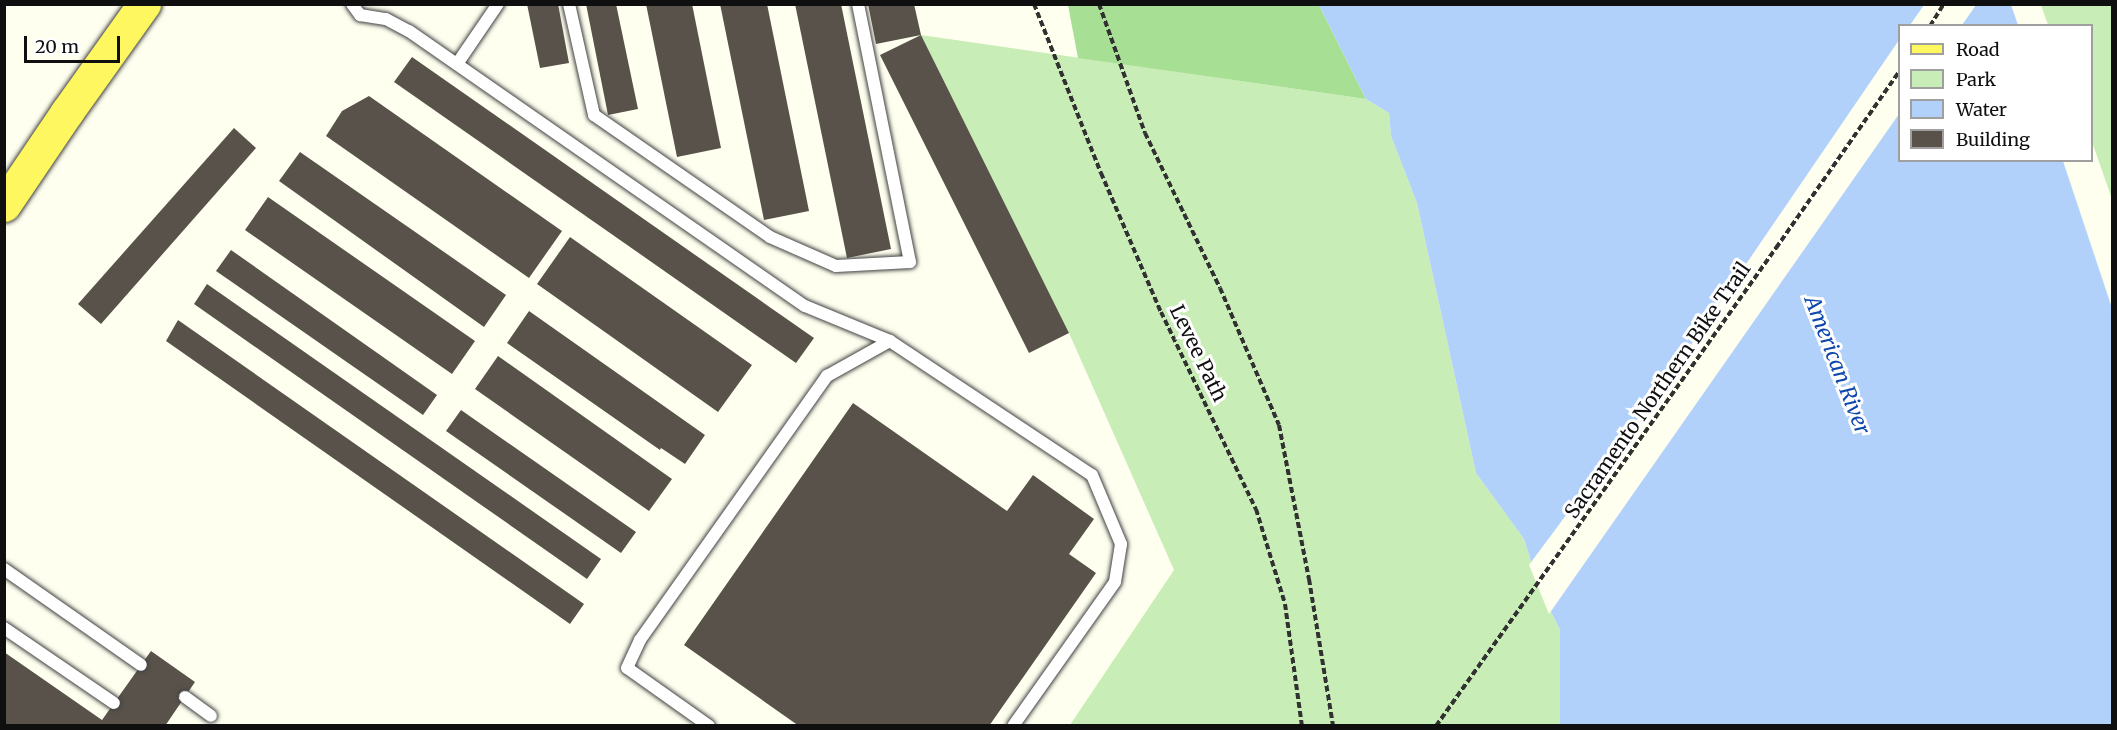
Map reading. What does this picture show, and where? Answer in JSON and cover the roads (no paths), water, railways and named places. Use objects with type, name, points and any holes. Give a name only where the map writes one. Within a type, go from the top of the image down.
[{"type":"main road","points":[[4,205],[144,4]]},
{"type":"lane","points":[[352,4],[360,15],[386,19],[409,31],[805,306],[890,340],[1092,475],[1121,544],[1115,582],[1013,726]]},
{"type":"lane","points":[[457,64],[498,4]]},
{"type":"lane","points":[[569,4],[594,115],[770,237],[836,266],[910,262],[858,4]]},
{"type":"lane","points":[[710,726],[627,668],[640,640],[827,376],[890,340]]},
{"type":"lane","points":[[4,569],[141,665]]},
{"type":"lane","points":[[4,628],[114,703]]},
{"type":"lane","points":[[185,697],[212,716]]},
{"type":"water","name":"American River","points":[[1319,5],[2011,5],[2018,24],[1898,24],[1898,162],[2063,162],[2112,308],[2112,725],[1560,725],[1560,630],[1539,587],[1524,539],[1476,473],[1417,203],[1391,136],[1389,113],[1366,99]]}]
